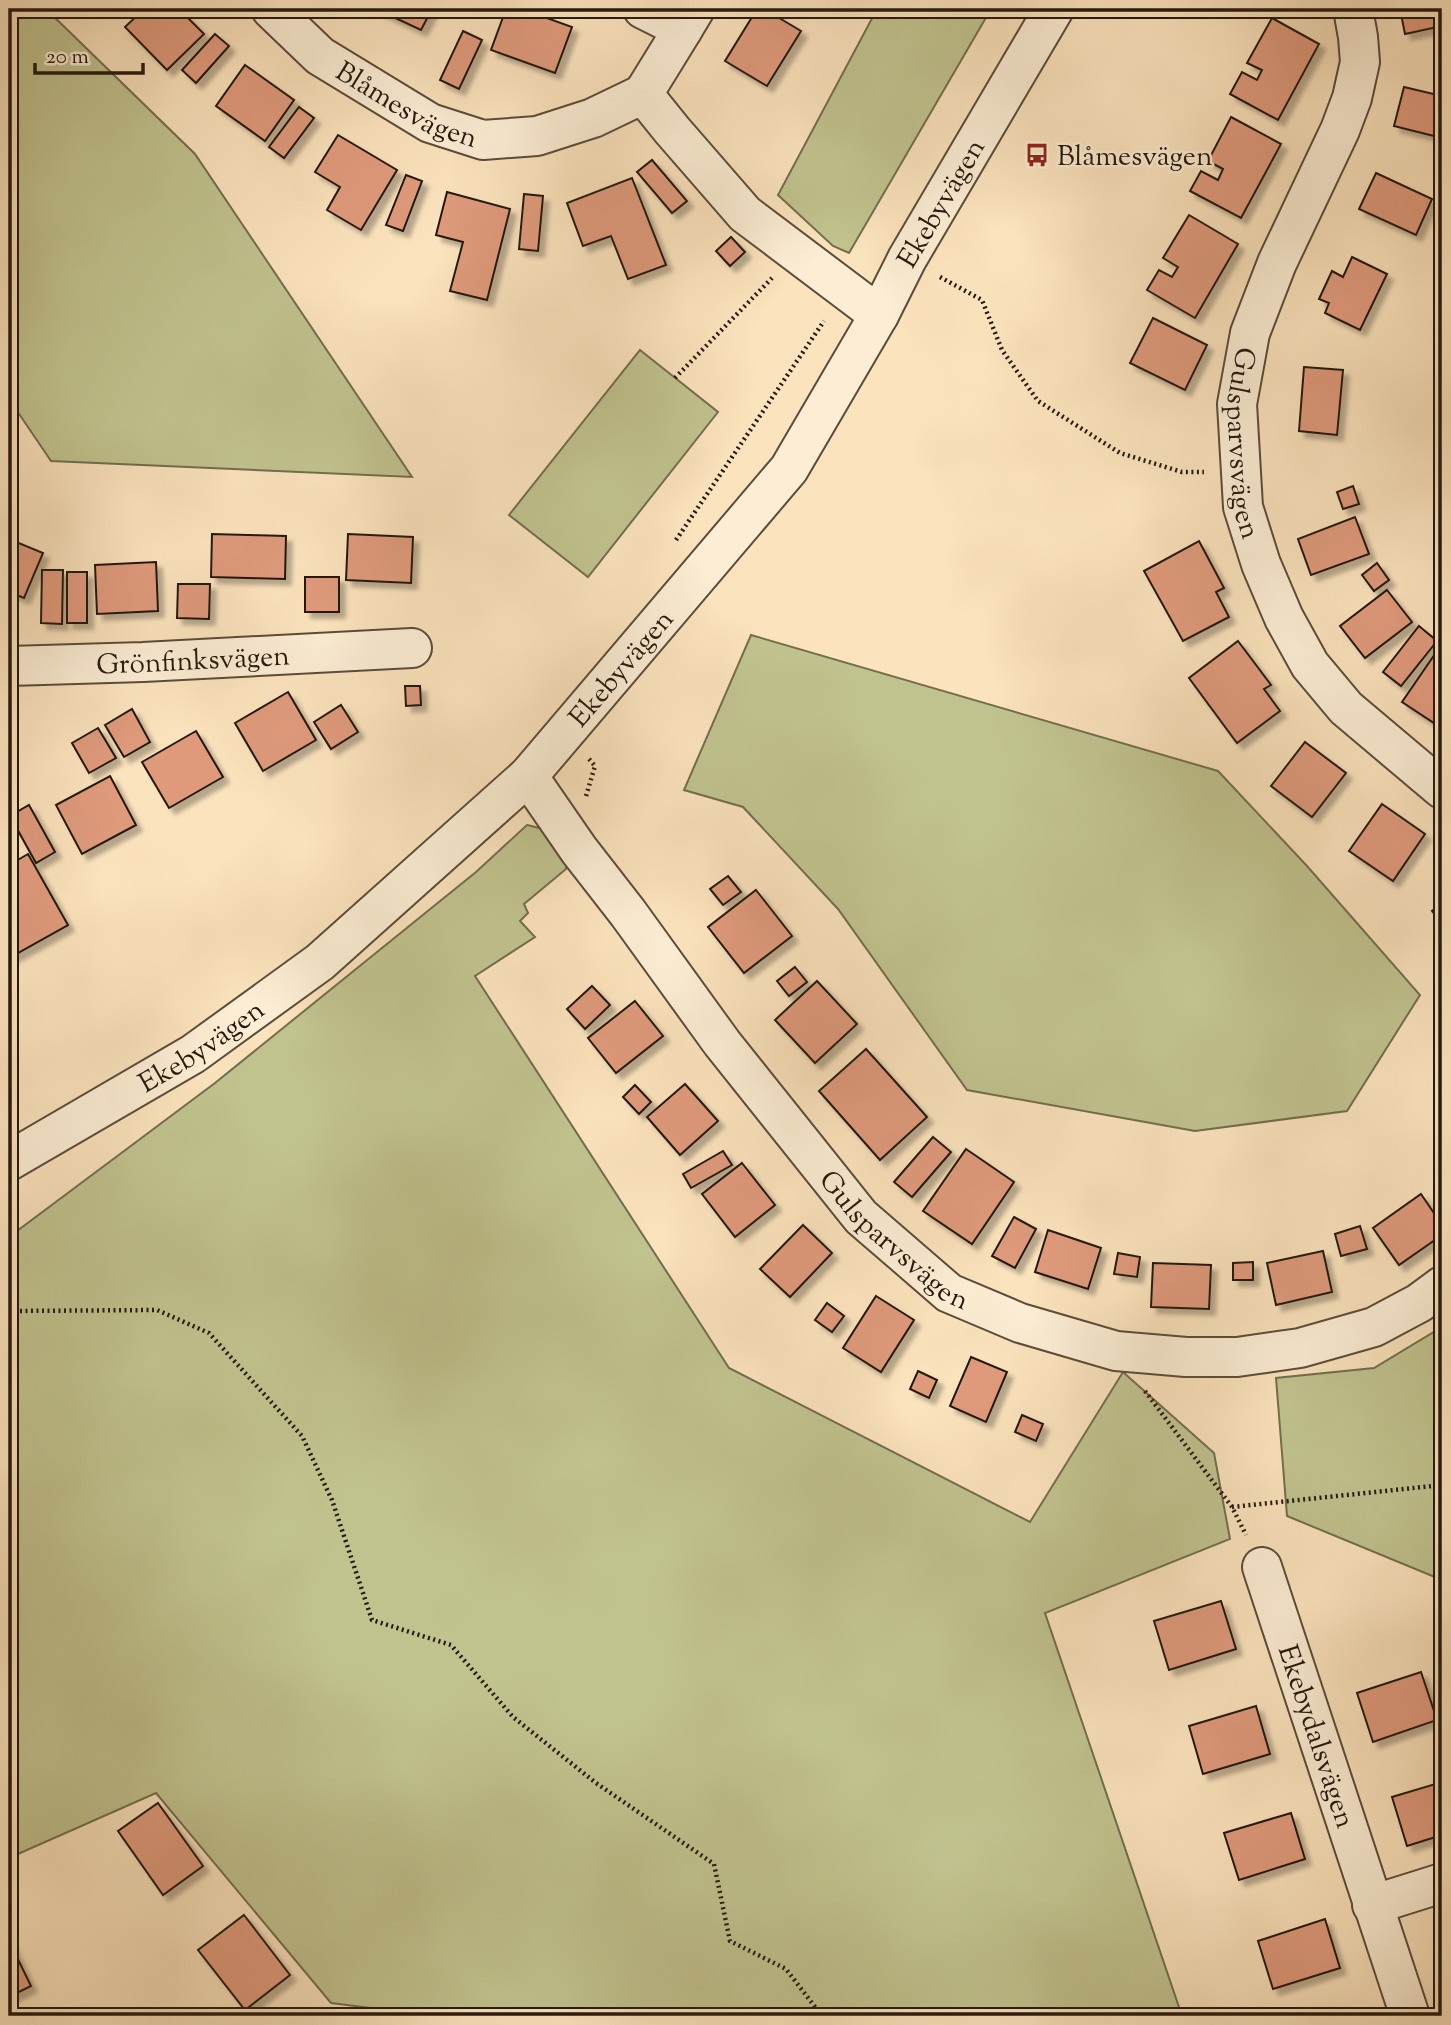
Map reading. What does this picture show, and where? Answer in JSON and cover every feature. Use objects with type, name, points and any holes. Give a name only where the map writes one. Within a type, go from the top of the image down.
[{"type":"street","name":"Blåmesvägen","points":[[271,9],[320,56],[331,63],[430,123],[483,140],[537,136],[593,118],[643,93]]},
{"type":"street","points":[[643,9],[689,19],[643,93],[745,214],[879,315]]},
{"type":"street","name":"Ekebyvägen","points":[[9,1161],[193,1054],[320,962],[528,776],[789,468],[879,315],[907,258],[1054,9]]},
{"type":"street","name":"Gulsparvsvägen","points":[[1353,9],[1360,62],[1352,98],[1340,130],[1277,263],[1251,333],[1237,404],[1243,507],[1261,564],[1284,618],[1310,664],[1346,708],[1442,789]]},
{"type":"street","name":"Grönfinksvägen","points":[[9,666],[388,656]]},
{"type":"street","name":"Gulsparvsvägen","points":[[528,776],[579,850],[722,1042],[861,1217],[950,1293],[1020,1323],[1116,1351],[1186,1357],[1237,1357],[1300,1348],[1374,1326],[1419,1303],[1442,1286]]},
{"type":"street","name":"Ekebydalsvägen","points":[[1262,1567],[1410,2016]]},
{"type":"street","points":[[1372,1905],[1442,1883]]},
{"type":"path","points":[[675,378],[796,253]]},
{"type":"path","points":[[907,258],[982,300],[1002,350],[1038,401],[1121,453],[1182,472],[1240,473]]},
{"type":"path","points":[[671,547],[846,290]]},
{"type":"path","points":[[9,1311],[157,1310],[209,1333],[302,1436],[332,1500],[372,1620],[451,1644],[513,1717],[596,1783],[714,1864],[730,1941],[786,1969],[822,2016]]},
{"type":"path","points":[[1116,1351],[1232,1507],[1262,1567]]},
{"type":"path","points":[[1232,1507],[1442,1485]]},
{"type":"green space","points":[[9,9],[46,9],[195,154],[412,477],[51,461],[9,399]]},
{"type":"green space","points":[[877,9],[991,9],[849,253],[833,246],[778,195]]},
{"type":"green space","points":[[640,350],[718,412],[588,577],[509,515]]},
{"type":"green space","points":[[751,635],[1218,771],[1307,866],[1420,995],[1347,1111],[1195,1131],[967,1090],[838,909],[743,807],[684,790]]},
{"type":"green space","points":[[527,825],[551,831],[568,854],[566,869],[524,904],[528,913],[520,921],[535,937],[475,976],[729,1368],[1030,1522],[1123,1372],[1214,1453],[1230,1539],[1045,1613],[1182,2016],[434,2016],[331,2003],[156,1793],[9,1858],[9,1237],[215,1083],[476,872]]},
{"type":"green space","points":[[1442,1327],[1442,1580],[1287,1516],[1276,1378],[1374,1368]]},
{"type":"building","points":[[144,9],[179,9],[204,34],[167,70],[125,27]]},
{"type":"building","points":[[376,9],[432,9],[421,30]]},
{"type":"building","points":[[506,9],[522,9],[572,27],[555,73],[491,50]]},
{"type":"building","points":[[757,9],[764,9],[801,31],[767,86],[725,61]]},
{"type":"building","points":[[1400,9],[1442,9],[1442,26],[1405,34]]},
{"type":"building","points":[[1272,18],[1319,44],[1278,120],[1230,94],[1242,72],[1257,80],[1262,70],[1247,63]]},
{"type":"building","points":[[463,31],[482,40],[459,89],[440,80]]},
{"type":"building","points":[[215,34],[229,46],[196,83],[182,70]]},
{"type":"building","points":[[245,65],[294,100],[265,141],[216,106]]},
{"type":"building","points":[[1404,87],[1442,96],[1442,138],[1394,126]]},
{"type":"building","points":[[299,107],[314,118],[284,158],[269,147]]},
{"type":"building","points":[[1231,117],[1281,144],[1241,218],[1190,191],[1201,171],[1218,180],[1223,169],[1208,161]]},
{"type":"building","points":[[338,135],[397,170],[361,230],[327,210],[340,187],[315,172]]},
{"type":"building","points":[[652,160],[687,201],[672,213],[637,172]]},
{"type":"building","points":[[1376,173],[1432,199],[1416,235],[1359,209]]},
{"type":"building","points":[[406,175],[422,181],[403,231],[386,225]]},
{"type":"building","points":[[632,178],[666,265],[628,279],[611,236],[583,246],[567,203]]},
{"type":"building","points":[[447,192],[510,209],[487,300],[450,291],[463,242],[436,235]]},
{"type":"building","points":[[524,194],[543,196],[538,251],[519,249]]},
{"type":"building","points":[[1189,215],[1238,244],[1195,318],[1147,290],[1159,270],[1172,277],[1178,267],[1163,258]]},
{"type":"building","points":[[731,237],[745,252],[730,266],[716,251]]},
{"type":"building","points":[[1352,257],[1387,274],[1360,330],[1325,313],[1329,303],[1319,299],[1332,271],[1343,277]]},
{"type":"building","points":[[1153,318],[1207,345],[1185,390],[1130,363]]},
{"type":"building","points":[[1304,367],[1343,370],[1337,435],[1299,431]]},
{"type":"building","points":[[1353,486],[1359,504],[1343,509],[1337,492]]},
{"type":"building","points":[[1355,517],[1369,554],[1311,575],[1298,539]]},
{"type":"building","points":[[212,534],[286,536],[285,579],[211,577]]},
{"type":"building","points":[[348,534],[413,537],[411,583],[346,580]]},
{"type":"building","points":[[9,539],[43,553],[24,598],[9,592]]},
{"type":"building","points":[[1199,541],[1224,588],[1216,592],[1229,617],[1183,641],[1144,571]]},
{"type":"building","points":[[156,562],[158,611],[97,614],[95,565]]},
{"type":"building","points":[[1377,563],[1389,580],[1374,591],[1362,575]]},
{"type":"building","points":[[42,570],[63,570],[62,624],[41,623]]},
{"type":"building","points":[[67,572],[87,572],[87,623],[67,623]]},
{"type":"building","points":[[305,577],[339,577],[339,612],[305,612]]},
{"type":"building","points":[[178,584],[210,584],[209,619],[177,618]]},
{"type":"building","points":[[1387,590],[1412,622],[1365,658],[1340,626]]},
{"type":"building","points":[[1419,626],[1437,641],[1401,686],[1383,672]]},
{"type":"building","points":[[1238,641],[1271,685],[1264,689],[1280,711],[1237,743],[1189,678]]},
{"type":"building","points":[[1437,651],[1442,654],[1442,717],[1437,725],[1402,702]]},
{"type":"building","points":[[405,686],[420,686],[421,705],[406,706]]},
{"type":"building","points":[[288,692],[316,740],[263,771],[235,723]]},
{"type":"building","points":[[341,705],[358,732],[331,749],[314,722]]},
{"type":"building","points":[[132,709],[150,742],[124,757],[105,725]]},
{"type":"building","points":[[98,728],[116,758],[89,773],[72,743]]},
{"type":"building","points":[[196,731],[223,777],[169,808],[142,762]]},
{"type":"building","points":[[1305,742],[1346,773],[1312,817],[1271,786]]},
{"type":"building","points":[[110,776],[136,825],[82,854],[56,805]]},
{"type":"building","points":[[1382,804],[1425,834],[1393,881],[1349,851]]},
{"type":"building","points":[[29,805],[55,852],[36,863],[10,816]]},
{"type":"building","points":[[28,854],[68,925],[9,958],[9,865]]},
{"type":"building","points":[[728,876],[741,892],[723,905],[710,889]]},
{"type":"building","points":[[756,890],[792,936],[744,973],[708,927]]},
{"type":"building","points":[[1442,903],[1442,924],[1432,911]]},
{"type":"building","points":[[795,967],[807,982],[789,996],[777,981]]},
{"type":"building","points":[[817,981],[857,1024],[815,1063],[775,1020]]},
{"type":"building","points":[[592,986],[610,1005],[585,1029],[567,1009]]},
{"type":"building","points":[[635,1001],[663,1036],[616,1073],[588,1038]]},
{"type":"building","points":[[866,1049],[927,1117],[880,1160],[819,1091]]},
{"type":"building","points":[[685,1084],[718,1121],[680,1155],[647,1117]]},
{"type":"building","points":[[635,1085],[651,1102],[639,1114],[623,1097]]},
{"type":"building","points":[[933,1137],[951,1152],[912,1197],[894,1182]]},
{"type":"building","points":[[966,1149],[1014,1182],[972,1244],[923,1211]]},
{"type":"building","points":[[723,1151],[732,1165],[691,1188],[683,1174]]},
{"type":"building","points":[[742,1163],[775,1205],[735,1237],[702,1194]]},
{"type":"building","points":[[1421,1194],[1442,1225],[1442,1235],[1399,1265],[1373,1228]]},
{"type":"building","points":[[1014,1217],[1036,1229],[1015,1268],[992,1256]]},
{"type":"building","points":[[803,1225],[832,1253],[790,1297],[760,1269]]},
{"type":"building","points":[[1360,1226],[1367,1249],[1341,1256],[1335,1234]]},
{"type":"building","points":[[1048,1230],[1101,1248],[1088,1289],[1035,1272]]},
{"type":"building","points":[[1323,1251],[1332,1292],[1276,1305],[1267,1263]]},
{"type":"building","points":[[1118,1253],[1140,1257],[1137,1277],[1114,1274]]},
{"type":"building","points":[[1253,1262],[1253,1280],[1233,1280],[1233,1263]]},
{"type":"building","points":[[1153,1263],[1211,1265],[1209,1309],[1151,1307]]},
{"type":"building","points":[[876,1296],[914,1320],[881,1372],[843,1348]]},
{"type":"building","points":[[827,1303],[844,1316],[832,1332],[815,1320]]},
{"type":"building","points":[[971,1357],[1007,1372],[986,1422],[950,1406]]},
{"type":"building","points":[[918,1371],[937,1380],[929,1398],[910,1389]]},
{"type":"building","points":[[1022,1415],[1043,1424],[1036,1441],[1015,1432]]},
{"type":"building","points":[[1221,1601],[1236,1649],[1169,1670],[1154,1621]]},
{"type":"building","points":[[1421,1672],[1437,1720],[1373,1742],[1357,1693]]},
{"type":"building","points":[[1256,1706],[1270,1754],[1203,1774],[1189,1726]]},
{"type":"building","points":[[1442,1782],[1442,1835],[1407,1846],[1392,1797]]},
{"type":"building","points":[[158,1803],[203,1866],[163,1895],[118,1831]]},
{"type":"building","points":[[1291,1813],[1305,1859],[1239,1880],[1224,1833]]},
{"type":"building","points":[[244,1915],[290,1975],[245,2010],[198,1950]]},
{"type":"building","points":[[1325,1919],[1340,1968],[1273,1989],[1258,1941]]},
{"type":"building","points":[[9,1941],[31,1986],[9,1997]]},
{"type":"place","name":"Blåmesvägen","points":[[1037,155]]}]
